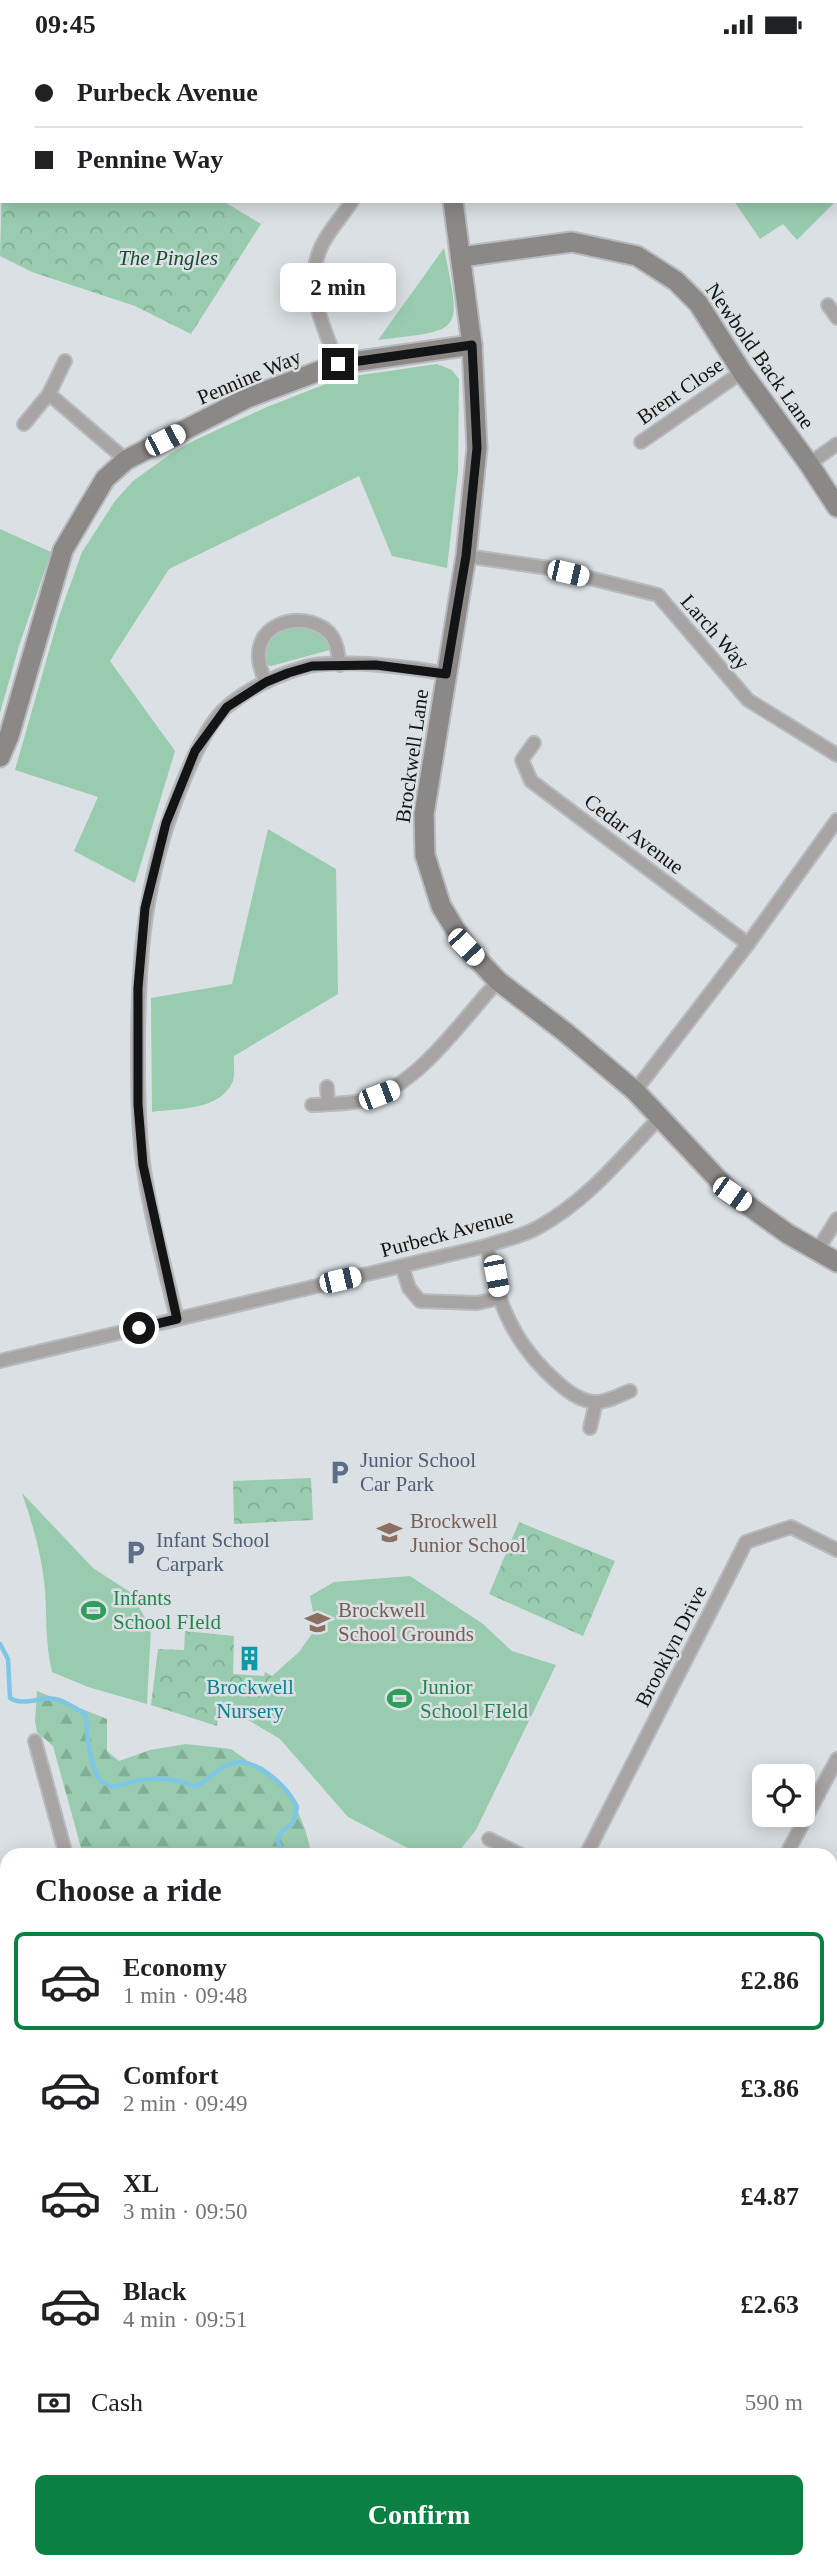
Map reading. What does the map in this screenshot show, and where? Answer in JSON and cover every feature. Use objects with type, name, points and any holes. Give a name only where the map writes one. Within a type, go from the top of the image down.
[{"type":"street","points":[[338,364],[317,311],[313,278],[321,247],[351,203]]},
{"type":"street","name":"Brockwell Lane","points":[[453,203],[472,345],[477,448],[466,556],[424,814],[425,855],[441,907],[466,947],[498,981],[565,1032],[635,1091],[732,1194],[788,1234],[837,1262]]},
{"type":"street","name":"Newbold Back Lane","points":[[461,257],[572,242],[637,256],[676,281],[698,303],[742,372],[837,507]]},
{"type":"street","points":[[828,305],[837,318]]},
{"type":"street","name":"Pennine Way","points":[[0,757],[9,736],[63,550],[105,479],[126,460],[247,398],[338,364],[472,345]]},
{"type":"street","points":[[24,424],[49,394],[65,361]]},
{"type":"street","name":"Brent Close","points":[[641,442],[742,372]]},
{"type":"street","points":[[49,394],[126,460]]},
{"type":"street","points":[[809,464],[837,444]]},
{"type":"street","name":"Larch Way","points":[[466,556],[548,568],[658,595],[748,700],[837,755]]},
{"type":"street","points":[[266,682],[258,665],[259,646],[269,630],[277,625],[299,621],[311,622],[323,628],[332,635],[336,643],[340,665]]},
{"type":"street","points":[[177,1319],[143,1165],[138,1104],[138,988],[145,908],[166,823],[195,751],[227,707],[266,682],[312,666],[376,665],[446,674]]},
{"type":"street","name":"Cedar Avenue","points":[[534,743],[522,759],[531,781],[748,944]]},
{"type":"street","points":[[635,1091],[748,944],[837,820]]},
{"type":"street","points":[[312,1105],[365,1100],[393,1090],[415,1074],[498,981]]},
{"type":"street","points":[[327,1087],[328,1104]]},
{"type":"street","name":"Purbeck Avenue","points":[[0,1361],[486,1246],[534,1230],[568,1209],[588,1192],[660,1118]]},
{"type":"street","points":[[817,1251],[837,1219]]},
{"type":"street","points":[[486,1246],[500,1298],[515,1333],[546,1373],[565,1390],[596,1402],[630,1391]]},
{"type":"street","points":[[402,1266],[409,1288],[421,1301],[477,1303],[500,1298]]},
{"type":"street","points":[[590,1428],[596,1402]]},
{"type":"street","name":"Brooklyn Drive","points":[[590,1848],[746,1542],[791,1527],[837,1550]]},
{"type":"street","points":[[35,1741],[64,1848]]},
{"type":"street","points":[[790,1848],[837,1759]]},
{"type":"street","points":[[489,1839],[507,1848]]},
{"type":"green space","name":"The Pingles","points":[[1,203],[226,203],[261,224],[191,334],[135,306],[32,272],[0,256]]},
{"type":"green space","points":[[735,203],[834,203],[797,240],[783,224],[760,239]]},
{"type":"green space","points":[[444,248],[453,297],[454,312],[450,323],[442,329],[427,333],[378,340]]},
{"type":"green space","points":[[437,364],[452,370],[459,379],[458,472],[447,568],[392,556],[359,476],[169,569],[110,661],[175,751],[135,883],[74,851],[98,797],[15,770],[59,616],[82,552],[115,501],[133,481],[172,453],[267,407],[341,378]]},
{"type":"green space","points":[[0,529],[51,552],[19,646],[0,713]]},
{"type":"green space","points":[[307,626],[323,634],[329,641],[330,650],[271,666],[265,665],[268,645],[275,634]]},
{"type":"green space","points":[[268,829],[336,869],[338,994],[234,1056],[233,1080],[218,1099],[196,1107],[152,1112],[151,998],[232,984]]},
{"type":"green space","points":[[311,1478],[313,1520],[234,1524],[233,1481]]},
{"type":"green space","name":"Infants School FIeld","points":[[22,1493],[93,1568],[130,1592],[151,1628],[147,1704],[88,1687],[52,1672],[42,1565]]},
{"type":"green space","points":[[519,1522],[615,1561],[583,1636],[489,1594]]},
{"type":"green space","name":"Junior School FIeld","points":[[410,1576],[483,1624],[512,1651],[556,1665],[476,1830],[462,1848],[408,1848],[348,1817],[280,1739],[250,1721],[272,1676],[299,1652],[316,1628],[310,1596],[334,1582]]},
{"type":"green space","points":[[185,1631],[234,1636],[233,1674],[264,1676],[265,1672],[272,1676],[250,1721],[219,1707],[217,1726],[151,1705],[158,1649],[184,1650]]},
{"type":"green space","points":[[37,1691],[107,1719],[107,1751],[119,1761],[150,1750],[186,1744],[231,1749],[289,1790],[310,1848],[81,1848],[53,1746],[37,1732]]},
{"type":"waterway","points":[[0,1644],[8,1659],[10,1698],[21,1702],[55,1699],[86,1715],[91,1757],[100,1781],[113,1787],[134,1781],[165,1779],[196,1787],[223,1767],[237,1762],[247,1763],[268,1773],[285,1789],[297,1807],[293,1823],[282,1831],[277,1840],[281,1848]]},
{"type":"place","name":"Junior School Car Park","points":[[340,1472]]},
{"type":"place","name":"Brockwell Junior School","points":[[390,1533]]},
{"type":"place","name":"Infant School Carpark","points":[[136,1552]]},
{"type":"place","name":"Infants School FIeld","points":[[93,1610]]},
{"type":"place","name":"Brockwell School Grounds","points":[[318,1622]]},
{"type":"place","name":"Brockwell Nursery","points":[[250,1658]]},
{"type":"place","name":"Junior School FIeld","points":[[400,1699]]},
{"type":"route","points":[[139,1328],[177,1319],[143,1165],[138,1104],[138,988],[145,908],[166,823],[195,751],[227,707],[266,682],[288,673],[312,666],[376,665],[446,674],[466,556],[477,448],[472,345],[338,364]]}]
